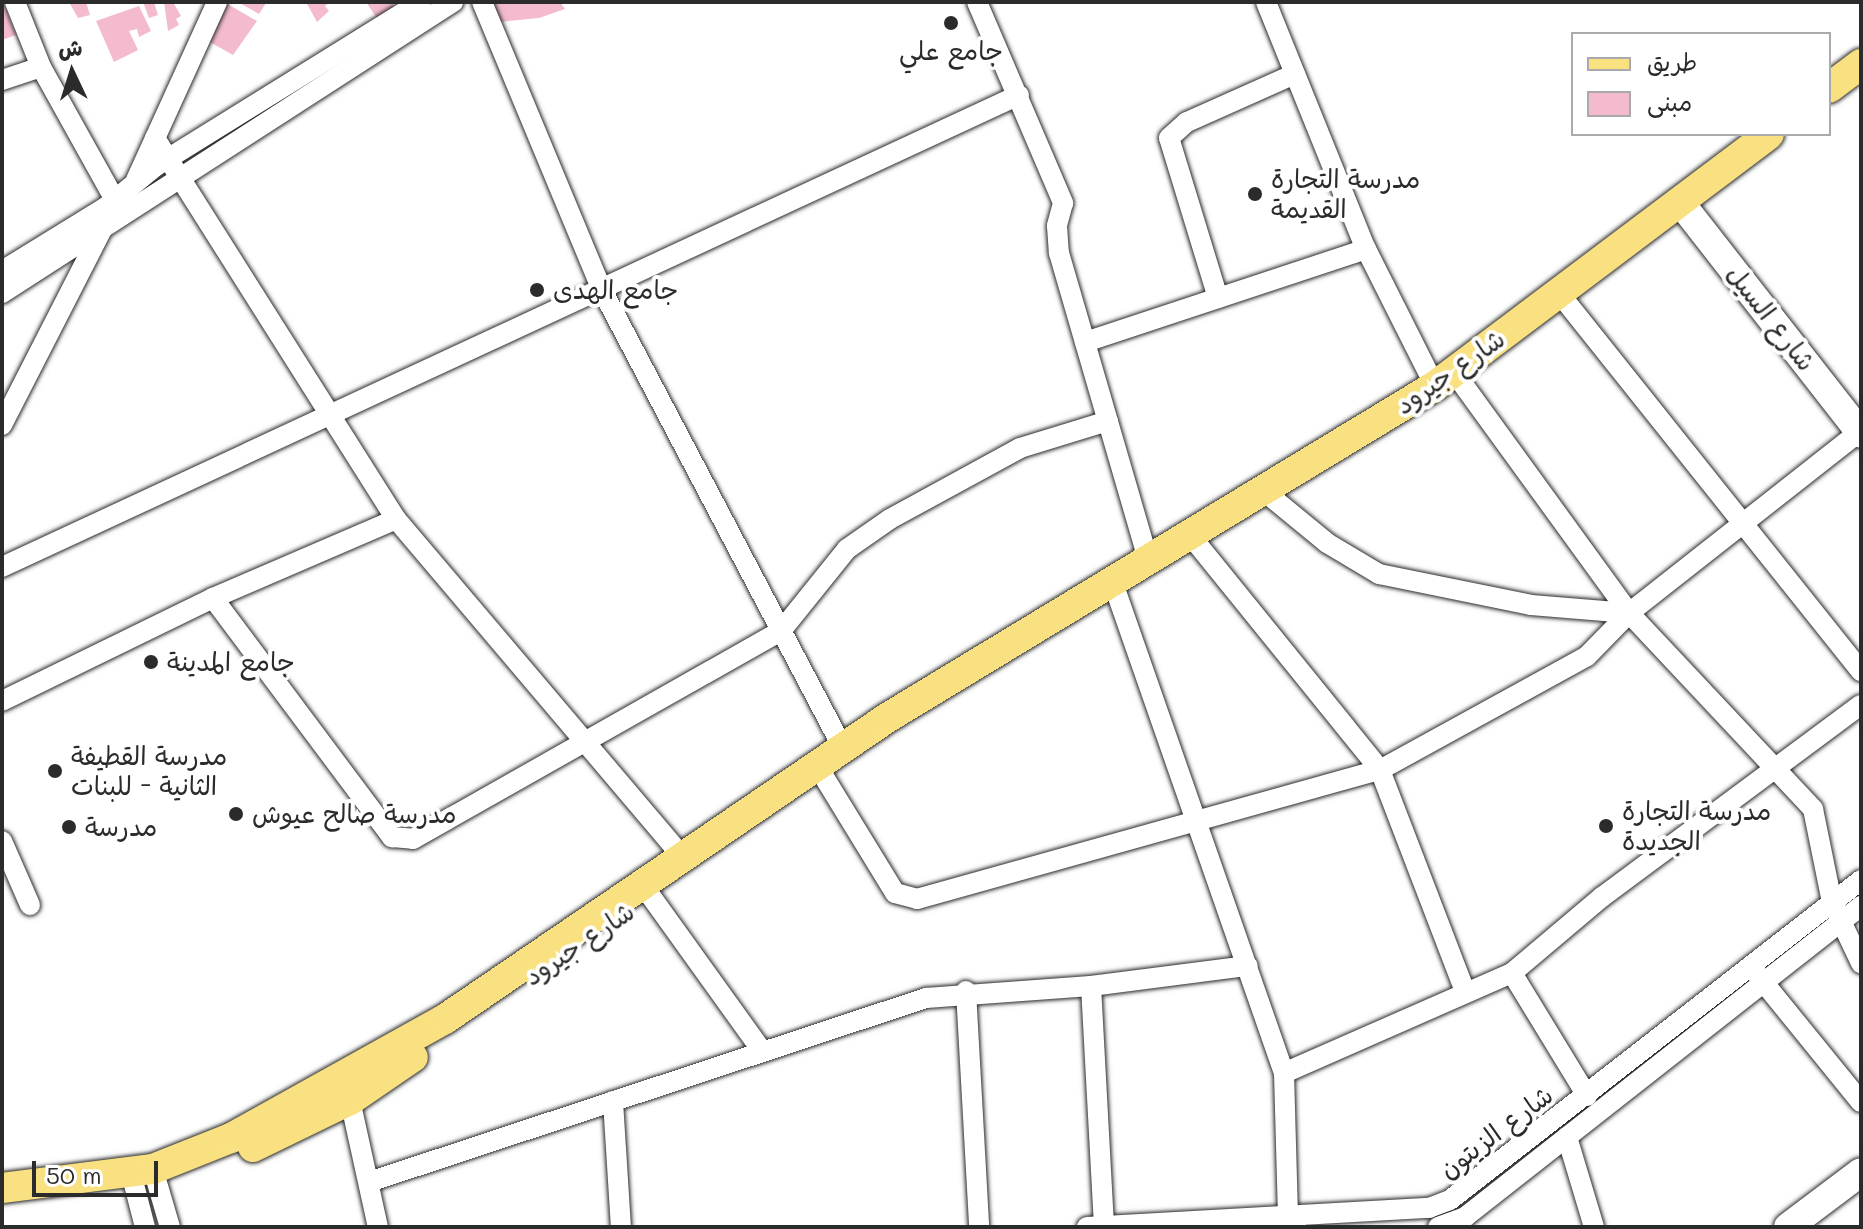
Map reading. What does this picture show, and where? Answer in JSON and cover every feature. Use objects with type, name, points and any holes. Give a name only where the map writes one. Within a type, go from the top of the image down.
[{"type":"main road","points":[[1831,86],[1861,64]]},
{"type":"main road","name":"شارع جيرود","points":[[2,1188],[145,1179],[231,1138],[445,1019],[843,748],[1112,580],[1265,492],[1445,379],[1766,136]]},
{"type":"main road","name":"شارع جيرود","points":[[2,1203],[145,1179],[241,1153],[350,1100],[1112,580]]},
{"type":"street","points":[[15,2],[41,67],[115,200]]},
{"type":"street","points":[[134,183],[217,2]]},
{"type":"street","points":[[2,271],[115,200],[171,158],[421,2]]},
{"type":"street","points":[[2,293],[453,2]]},
{"type":"street","points":[[482,2],[602,290],[843,748]]},
{"type":"street","points":[[977,2],[1063,203],[1057,226],[1059,253],[1148,559]]},
{"type":"street","points":[[1266,2],[1366,249],[1445,379],[1629,613],[1813,809],[1832,902],[1861,963]]},
{"type":"street","points":[[2,80],[41,67]]},
{"type":"street","points":[[1218,298],[1169,138],[1187,122],[1295,74]]},
{"type":"street","points":[[2,567],[332,417],[1019,95]]},
{"type":"street","points":[[155,138],[171,158],[396,519],[683,857]]},
{"type":"street","points":[[134,183],[146,200]]},
{"type":"street","name":"شارع السيل","points":[[1680,202],[1860,433]]},
{"type":"street","points":[[2,425],[104,227]]},
{"type":"street","points":[[1085,342],[1366,249]]},
{"type":"street","points":[[1559,293],[1861,671]]},
{"type":"street","points":[[213,598],[392,837],[413,839],[781,631],[847,549],[890,519],[1020,448],[1108,421]]},
{"type":"street","points":[[824,777],[895,893],[903,898],[1196,822],[1380,770],[1587,656],[1629,613],[1747,525],[1860,433]]},
{"type":"street","points":[[1265,492],[1327,543],[1379,574],[1531,605],[1629,613]]},
{"type":"street","points":[[2,701],[213,598],[396,519]]},
{"type":"street","points":[[1190,535],[1380,770],[1465,991]]},
{"type":"street","points":[[1112,580],[1284,1073],[1292,1222]]},
{"type":"street","points":[[1284,1073],[1512,973],[1774,767],[1861,705]]},
{"type":"street","points":[[2,841],[30,905]]},
{"type":"street","name":"شارع الزيتون","points":[[1438,1227],[1465,1217],[1567,1137],[1758,975],[1832,902],[1861,880]]},
{"type":"street","points":[[650,895],[762,1051]]},
{"type":"street","name":"شارع الزيتون","points":[[1095,1226],[1292,1222],[1429,1208],[1450,1200],[1587,1096],[1861,906]]},
{"type":"street","points":[[369,1182],[926,998],[966,991],[1091,986],[1248,966]]},
{"type":"street","points":[[1512,973],[1587,1096]]},
{"type":"street","points":[[1758,975],[1861,1102]]},
{"type":"street","points":[[1091,986],[1095,1226]]},
{"type":"street","points":[[966,991],[979,1227]]},
{"type":"street","points":[[350,1100],[378,1227]]},
{"type":"street","points":[[613,1101],[621,1227]]},
{"type":"street","points":[[1567,1137],[1594,1227]]},
{"type":"street","points":[[145,1179],[145,1227]]},
{"type":"street","points":[[145,1179],[170,1227]]},
{"type":"street","points":[[1788,1227],[1858,1180]]},
{"type":"building","points":[[69,2],[86,2],[90,15],[78,18]]},
{"type":"building","points":[[143,2],[154,2],[158,15],[149,18]]},
{"type":"building","points":[[164,2],[173,2],[181,16],[176,19],[179,25],[168,31]]},
{"type":"building","points":[[224,2],[257,21],[233,55],[208,41]]},
{"type":"building","points":[[238,2],[263,2],[266,3],[259,14]]},
{"type":"building","points":[[306,2],[330,2],[325,6],[329,11],[317,22]]},
{"type":"building","points":[[366,2],[391,2],[395,8],[378,20]]},
{"type":"building","points":[[489,2],[560,2],[565,9],[539,18],[499,22]]},
{"type":"building","points":[[2,6],[16,35],[2,40]]},
{"type":"building","points":[[139,6],[151,31],[139,37],[137,29],[129,31],[138,50],[114,62],[96,21]]},
{"type":"place","name":"جامع علي","points":[[951,23]]},
{"type":"place","name":"مدرسة التجارة القديمة","points":[[1255,194]]},
{"type":"place","name":"جامع الهدى","points":[[537,290]]},
{"type":"place","name":"جامع المدينة","points":[[151,662]]},
{"type":"place","name":"مدرسة القطيفة الثانية - للبنات","points":[[55,771]]},
{"type":"place","name":"مدرسة صالح عيوش","points":[[236,814]]},
{"type":"place","name":"مدرسة التجارة الجديدة","points":[[1606,826]]},
{"type":"place","name":"مدرسة","points":[[69,827]]}]
